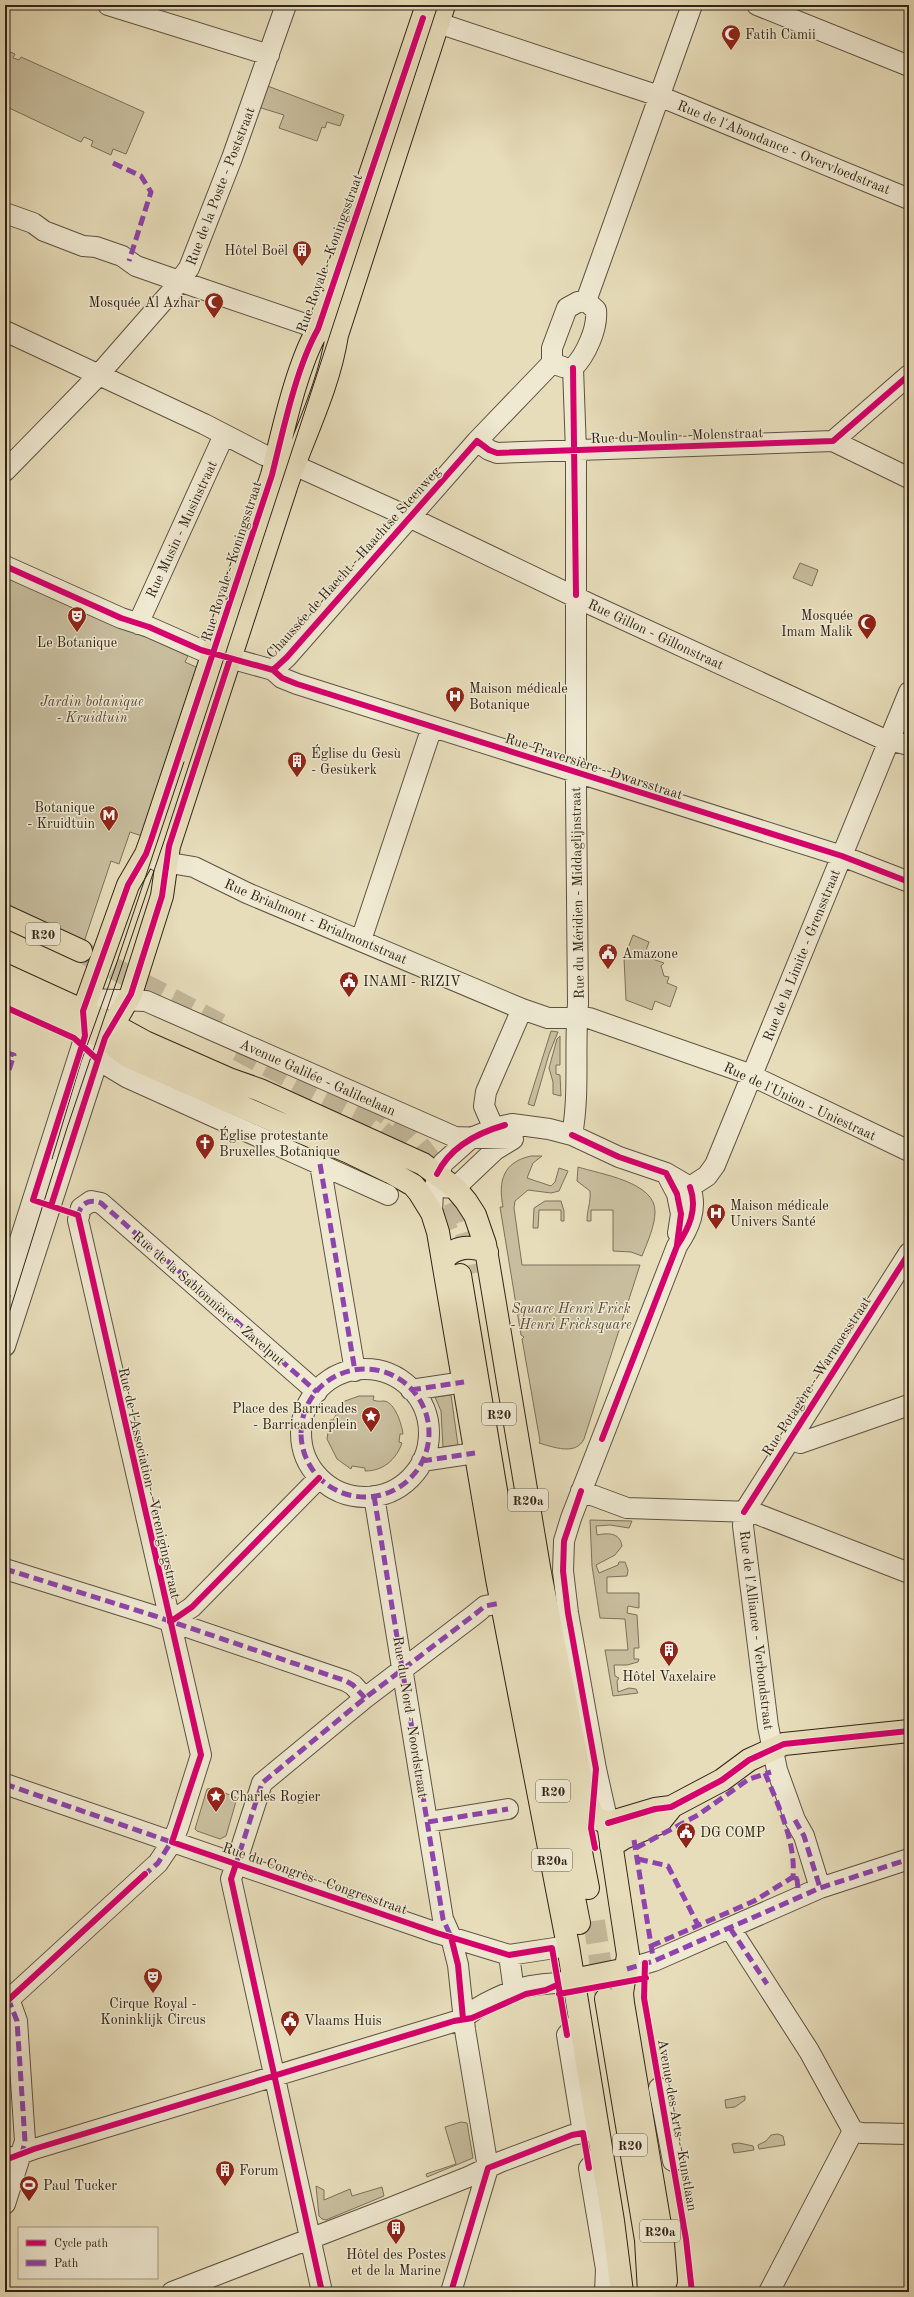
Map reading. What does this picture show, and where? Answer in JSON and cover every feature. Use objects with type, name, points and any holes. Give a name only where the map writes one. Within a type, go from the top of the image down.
[{"type":"main road","name":"Rue Royale - Koningsstraat","points":[[85,1013],[128,885],[146,854],[221,656],[285,462],[310,344],[327,332],[433,13]]},
{"type":"main road","name":"Rue Royale - Koningsstraat","points":[[109,1031],[131,994],[162,896],[169,846],[221,656]]},
{"type":"main road","name":"R20","points":[[5,916],[79,957],[5,931]]},
{"type":"main road","points":[[5,975],[85,1013],[109,1031],[127,1056],[349,1152],[413,1185]]},
{"type":"main road","points":[[5,993],[85,1013]]},
{"type":"main road","points":[[109,1031],[145,1042],[229,1079],[260,1090],[408,1157],[442,1183]]},
{"type":"main road","name":"R20a","points":[[442,1183],[475,1215],[487,1252],[540,1573],[584,1796],[593,1817],[608,1823]]},
{"type":"main road","name":"R20a","points":[[413,1185],[432,1213],[443,1260],[560,1947],[574,1980],[622,2292]]},
{"type":"main road","points":[[443,1260],[451,1252],[464,1247],[472,1247],[487,1252]]},
{"type":"main road","name":"R20","points":[[468,1274],[549,1690],[587,1922],[526,1659],[505,1544],[468,1274]]},
{"type":"main road","points":[[497,1579],[505,1544]]},
{"type":"main road","points":[[523,1556],[540,1573]]},
{"type":"main road","points":[[506,1630],[526,1659]]},
{"type":"main road","points":[[549,1690],[554,1644]]},
{"type":"main road","points":[[574,1980],[627,1970],[628,1955],[608,1823],[655,1809],[672,1807],[722,1780],[749,1760],[772,1748],[784,1744],[909,1731]]},
{"type":"main road","points":[[611,1846],[624,1838],[659,1823],[672,1807]]},
{"type":"main road","name":"R20a","points":[[627,1970],[622,1993],[662,2243],[666,2281],[662,2292]]},
{"type":"main road","name":"R20","points":[[634,2292],[632,2240],[599,2000],[646,2240],[649,2292]]},
{"type":"street","points":[[108,5],[269,55]]},
{"type":"street","name":"Rue de la Poste - Poststraat","points":[[5,470],[98,375],[179,282],[189,268],[269,55],[286,5]]},
{"type":"street","points":[[586,301],[692,5]]},
{"type":"street","points":[[757,5],[909,66]]},
{"type":"street","name":"Rue de l'Abondance - Overvloedstraat","points":[[433,13],[659,96],[909,199]]},
{"type":"street","points":[[5,213],[32,223],[44,231],[83,246],[96,247],[122,256],[136,266],[179,282],[327,332]]},
{"type":"street","points":[[586,301],[596,310],[597,319],[582,360],[573,368],[561,367],[552,363],[552,348],[567,308],[578,302],[586,301]]},
{"type":"street","name":"Rue Gillon - Gillonstraat","points":[[5,331],[204,424],[224,435],[408,517],[576,595],[590,604],[888,740],[909,745]]},
{"type":"street","name":"Chaussée de Haecht - Haachtse Steenweg","points":[[5,566],[121,618],[221,656],[273,670],[287,657],[408,517],[477,441],[552,363]]},
{"type":"street","name":"Rue du Méridien - Middaglijnstraat","points":[[572,1135],[576,1096],[577,1018],[576,451],[573,368]]},
{"type":"street","points":[[833,441],[909,375]]},
{"type":"street","name":"Rue Musin - Musinstraat","points":[[138,624],[224,435]]},
{"type":"street","name":"Rue du Moulin - Molenstraat","points":[[477,441],[489,450],[497,453],[833,441],[909,478]]},
{"type":"street","name":"Rue Traversière - Dwarsstraat","points":[[273,670],[282,678],[297,684],[842,856],[909,882]]},
{"type":"street","name":"Rue de la Limite - Grensstraat","points":[[690,1187],[707,1176],[715,1165],[888,740],[909,692]]},
{"type":"street","points":[[361,940],[432,727]]},
{"type":"street","name":"Rue Brialmont - Brialmontstraat","points":[[146,854],[158,861],[194,868],[247,893],[522,1009],[548,1018],[577,1018]]},
{"type":"street","points":[[85,1013],[127,1001]]},
{"type":"street","name":"Avenue Galilée - Galileelaan","points":[[127,1001],[146,1001],[455,1137],[512,1139]]},
{"type":"street","points":[[494,1129],[484,1106],[486,1092],[522,1009]]},
{"type":"street","name":"Rue Royale - Koningsstraat","points":[[5,1346],[85,1036],[85,1013]]},
{"type":"street","name":"Rue de l'Union - Uniestraat","points":[[577,1018],[589,1018],[752,1076],[909,1151]]},
{"type":"street","points":[[109,1031],[103,1064],[128,1078],[388,1195]]},
{"type":"street","name":"Rue Royale - Koningsstraat","points":[[5,1287],[103,1064]]},
{"type":"street","points":[[432,1213],[442,1183],[443,1162],[471,1138],[494,1129],[518,1124],[546,1128],[572,1135],[619,1157],[666,1173],[690,1187],[694,1208],[685,1233],[676,1246]]},
{"type":"street","points":[[413,1185],[442,1183],[512,1139],[546,1128]]},
{"type":"street","points":[[320,1164],[355,1371]]},
{"type":"street","points":[[608,1823],[570,1628],[563,1571],[564,1541],[581,1491],[676,1246],[681,1214],[676,1194],[666,1173]]},
{"type":"street","name":"Rue de la Sablonnière - Zavelput","points":[[78,1215],[81,1208],[87,1202],[96,1201],[101,1203],[317,1392]]},
{"type":"street","points":[[42,1203],[78,1215]]},
{"type":"street","name":"Rue de l'Association - Verenigingstraat","points":[[78,1215],[201,1755],[172,1842]]},
{"type":"street","name":"Rue Potagère - Warmoesstraat","points":[[744,1512],[909,1253]]},
{"type":"street","points":[[355,1371],[383,1372],[400,1381],[411,1390],[422,1406],[428,1424],[428,1443],[422,1461],[410,1479],[388,1493],[359,1497],[333,1489],[319,1478],[304,1454],[301,1436],[305,1412],[317,1392],[338,1376],[355,1371]]},
{"type":"street","points":[[411,1390],[464,1382]]},
{"type":"street","points":[[791,1438],[800,1442],[909,1405]]},
{"type":"street","points":[[422,1461],[476,1453]]},
{"type":"street","points":[[170,1622],[192,1607],[319,1478]]},
{"type":"street","points":[[581,1491],[627,1508],[744,1512],[760,1514],[909,1573]]},
{"type":"street","name":"Rue du Nord - Noordstraat","points":[[374,1496],[404,1669],[443,1919],[451,1937],[458,1965]]},
{"type":"street","name":"Rue de l'Alliance - Verbondstraat","points":[[744,1512],[743,1526],[772,1748],[777,1770],[795,1820],[804,1836],[820,1888]]},
{"type":"street","points":[[5,1569],[346,1681],[353,1685],[365,1698]]},
{"type":"street","points":[[322,2292],[231,1879],[262,1783],[365,1698],[485,1606],[501,1603]]},
{"type":"street","name":"Rue du Congrès - Congresstraat","points":[[5,1784],[486,1948]]},
{"type":"street","points":[[428,1822],[508,1809]]},
{"type":"street","points":[[5,2204],[13,2157],[25,2141],[17,2028],[6,1999],[158,1862],[172,1842]]},
{"type":"street","points":[[627,1970],[654,1961],[820,1888],[909,1859]]},
{"type":"street","points":[[730,1928],[809,2051],[853,2131],[862,2133],[909,2134]]},
{"type":"street","points":[[451,2292],[488,2168],[464,2019],[458,1965],[471,1951],[486,1948],[509,1955],[560,1947]]},
{"type":"street","points":[[509,1955],[514,1991]]},
{"type":"street","points":[[13,2157],[464,2019],[471,2011],[514,1991],[531,1986],[557,1984],[574,1980]]},
{"type":"street","points":[[461,1990],[474,2000],[492,2001]]},
{"type":"street","points":[[172,2292],[572,2135],[583,2133],[567,2035],[580,2020]]},
{"type":"street","name":"Avenue des Arts - Kunstlaan","points":[[650,2170],[672,2154],[659,2088]]},
{"type":"street","name":"Avenue des Arts - Kunstlaan","points":[[638,2100],[664,2112]]},
{"type":"street","points":[[769,2292],[853,2131]]},
{"type":"street","points":[[601,2154],[589,2168],[606,2269],[605,2292]]},
{"type":"green space","points":[[5,50],[15,54],[13,58],[19,60],[21,57],[144,112],[126,154],[113,149],[111,155],[91,146],[93,141],[84,137],[81,142],[5,106]]},
{"type":"green space","points":[[265,85],[344,115],[340,126],[327,122],[325,128],[322,127],[317,141],[279,128],[284,115],[258,107]]},
{"type":"green space","points":[[800,563],[818,570],[812,586],[793,578]]},
{"type":"green space","name":"Jardin botanique - Kruidtuin","points":[[5,574],[188,656],[185,662],[198,668],[142,836],[130,832],[119,864],[111,861],[84,942],[5,906]]},
{"type":"green space","points":[[633,935],[649,942],[644,956],[664,963],[661,966],[664,976],[669,977],[667,983],[677,987],[670,1007],[655,1001],[652,1010],[626,1000],[624,958]]},
{"type":"green space","points":[[551,1031],[558,1032],[549,1054],[534,1106],[528,1104]]},
{"type":"green space","points":[[560,1036],[560,1065],[556,1065],[556,1074],[560,1075],[561,1096],[553,1094],[553,1082],[549,1068],[557,1039]]},
{"type":"green space","name":"Square Henri Frick - Henri Fricksquare","points":[[531,1156],[542,1156],[533,1163],[527,1178],[551,1186],[555,1182],[559,1168],[568,1171],[559,1191],[551,1193],[528,1190],[515,1201],[514,1208],[522,1265],[640,1265],[584,1439],[576,1447],[570,1449],[557,1448],[539,1443],[540,1441],[522,1339],[524,1337],[521,1335],[500,1207],[503,1207],[501,1189],[505,1174],[514,1163]]},
{"type":"green space","points":[[578,1167],[612,1176],[637,1186],[646,1193],[653,1202],[655,1212],[654,1223],[642,1256],[631,1252],[613,1251],[613,1210],[591,1210],[591,1221],[587,1221],[590,1191],[577,1181]]},
{"type":"green space","points":[[545,1201],[561,1201],[564,1211],[564,1221],[561,1221],[561,1210],[539,1210],[538,1228],[533,1228],[534,1208]]},
{"type":"green space","points":[[451,1395],[458,1445],[443,1447],[441,1411],[435,1397]]},
{"type":"green space","points":[[359,1396],[374,1396],[373,1400],[388,1402],[397,1414],[402,1430],[403,1434],[400,1434],[399,1442],[402,1443],[396,1455],[383,1467],[378,1469],[365,1471],[365,1468],[352,1466],[351,1469],[337,1459],[327,1439],[330,1420],[333,1420],[339,1410],[337,1408],[345,1401]]},
{"type":"green space","points":[[590,1520],[632,1521],[629,1528],[610,1525],[596,1526],[597,1535],[612,1534],[619,1538],[622,1546],[615,1555],[596,1565],[599,1573],[618,1565],[619,1562],[625,1562],[628,1570],[627,1576],[607,1577],[607,1593],[639,1593],[639,1608],[628,1606],[627,1613],[637,1615],[639,1648],[634,1648],[634,1659],[639,1659],[638,1662],[627,1665],[614,1665],[615,1676],[619,1678],[617,1681],[618,1692],[629,1688],[636,1689],[638,1693],[613,1696],[605,1650],[628,1650],[625,1619],[600,1618],[592,1566]]},
{"type":"green space","points":[[213,1788],[237,1798],[226,1836],[220,1839],[195,1829],[207,1789]]},
{"type":"green space","points":[[745,2096],[745,2100],[735,2107],[726,2108],[725,2100]]},
{"type":"green space","points":[[461,2122],[467,2123],[473,2158],[427,2177],[426,2174],[456,2164],[445,2127]]},
{"type":"green space","points":[[778,2134],[783,2136],[785,2145],[759,2149],[758,2145],[766,2141],[771,2135]]},
{"type":"green space","points":[[739,2143],[753,2146],[754,2150],[734,2153],[732,2144]]},
{"type":"green space","points":[[316,2186],[324,2190],[324,2200],[350,2189],[352,2196],[382,2187],[384,2196],[326,2220],[319,2216]]},
{"type":"tunnel","points":[[84,953],[229,1029]]},
{"type":"tunnel","points":[[238,1050],[362,1116],[380,1130],[411,1163],[424,1182],[444,1222],[458,1265]]},
{"type":"tunnel","points":[[369,1103],[384,1112],[399,1124],[437,1169],[455,1203],[463,1225],[475,1273]]},
{"type":"tunnel","points":[[594,1921],[606,1999]]},
{"type":"tram line","points":[[5,1326],[67,1128],[163,844],[438,5]]},
{"type":"tram line","points":[[52,1159],[81,1062],[115,968],[184,762]]},
{"type":"marked path","points":[[113,163],[141,176],[151,192],[129,261]]},
{"type":"marked path","points":[[5,1052],[14,1055],[5,1082]]},
{"type":"marked path","points":[[320,1164],[355,1371]]},
{"type":"marked path","points":[[78,1217],[80,1209],[85,1203],[92,1201],[101,1203],[317,1392]]},
{"type":"marked path","points":[[365,1369],[389,1374],[410,1388],[424,1409],[429,1433],[424,1457],[410,1478],[389,1492],[365,1497],[341,1492],[320,1478],[306,1457],[301,1433],[306,1409],[320,1388],[341,1374],[365,1369]]},
{"type":"marked path","points":[[411,1390],[464,1382]]},
{"type":"marked path","points":[[422,1461],[475,1453]]},
{"type":"marked path","points":[[374,1496],[443,1919],[451,1937]]},
{"type":"marked path","points":[[5,1569],[155,1616],[346,1681],[353,1685],[365,1698]]},
{"type":"marked path","points":[[235,1867],[262,1783],[365,1698],[485,1606],[501,1603]]},
{"type":"marked path","points":[[636,1848],[698,1815],[749,1779],[771,1772]]},
{"type":"marked path","points":[[765,1773],[789,1837],[792,1850],[793,1877],[797,1879],[803,1878]]},
{"type":"marked path","points":[[5,1784],[174,1843]]},
{"type":"marked path","points":[[428,1822],[508,1809]]},
{"type":"marked path","points":[[795,1820],[804,1836],[820,1888]]},
{"type":"marked path","points":[[143,1876],[158,1863],[173,1839]]},
{"type":"marked path","points":[[634,1840],[653,1957]]},
{"type":"marked path","points":[[638,1859],[668,1866],[698,1925]]},
{"type":"marked path","points":[[627,1969],[654,1961],[820,1888],[909,1859]]},
{"type":"marked path","points":[[651,1946],[754,1901],[793,1877]]},
{"type":"marked path","points":[[797,1879],[798,1888]]},
{"type":"marked path","points":[[730,1928],[767,1984]]},
{"type":"marked path","points":[[8,1998],[17,2021],[25,2141],[22,2154]]},
{"type":"cycle path","points":[[423,18],[318,329],[303,362],[272,475],[151,840],[146,854],[128,885],[83,1011],[85,1036],[33,1200],[78,1215],[201,1755],[172,1842],[437,1933],[509,1955],[552,1948],[567,2035]]},
{"type":"cycle path","points":[[573,368],[576,595]]},
{"type":"cycle path","points":[[273,670],[287,657],[477,441],[489,450],[497,453],[833,441],[909,375]]},
{"type":"cycle path","points":[[5,566],[121,618],[149,627],[201,650],[273,670],[282,678],[297,684],[842,856],[909,882]]},
{"type":"cycle path","points":[[51,1206],[105,1038],[131,994],[162,896],[169,846],[230,659]]},
{"type":"cycle path","points":[[5,1007],[74,1038],[98,1060]]},
{"type":"cycle path","points":[[437,1174],[449,1156],[465,1142],[484,1132],[505,1125]]},
{"type":"cycle path","points":[[572,1135],[619,1157],[666,1173],[677,1194],[681,1214],[677,1245]]},
{"type":"cycle path","points":[[602,1439],[677,1246],[691,1218],[693,1203],[690,1187]]},
{"type":"cycle path","points":[[744,1512],[909,1253]]},
{"type":"cycle path","points":[[170,1622],[192,1607],[319,1478]]},
{"type":"cycle path","points":[[581,1491],[564,1541],[563,1571],[568,1613],[596,1769],[591,1828],[595,1848]]},
{"type":"cycle path","points":[[608,1823],[655,1809],[671,1807],[722,1780],[749,1760],[784,1744],[909,1731]]},
{"type":"cycle path","points":[[236,1864],[231,1879],[322,2292]]},
{"type":"cycle path","points":[[5,2003],[145,1874]]},
{"type":"cycle path","points":[[451,1937],[458,1965],[463,2019]]},
{"type":"cycle path","points":[[645,1963],[644,1998],[686,2239],[692,2292]]},
{"type":"cycle path","points":[[559,1994],[646,1978]]},
{"type":"cycle path","points":[[5,2160],[34,2149],[454,2021],[472,2018],[526,1994],[546,1990],[557,1985]]},
{"type":"cycle path","points":[[451,2292],[488,2168],[572,2135],[583,2133],[589,2168]]},
{"type":"place","name":"Fatih Camii","points":[[731,51]]},
{"type":"place","name":"Hôtel Boël","points":[[302,267]]},
{"type":"place","name":"Mosquée Al Azhar","points":[[214,319]]},
{"type":"place","name":"Le Botanique","points":[[77,633]]},
{"type":"place","name":"Mosquée Imam Malik","points":[[867,640]]},
{"type":"place","name":"Maison médicale Botanique","points":[[455,713]]},
{"type":"place","name":"Église du Gesù - Gesùkerk","points":[[297,778]]},
{"type":"place","name":"Botanique - Kruidtuin","points":[[109,832]]},
{"type":"place","name":"Amazone","points":[[608,970]]},
{"type":"place","name":"INAMI - RIZIV","points":[[349,998]]},
{"type":"place","name":"Église protestante Bruxelles Botanique","points":[[205,1160]]},
{"type":"place","name":"Maison médicale Univers Santé","points":[[716,1230]]},
{"type":"place","name":"Place des Barricades - Barricadenplein","points":[[371,1433]]},
{"type":"place","name":"Hôtel Vaxelaire","points":[[669,1667]]},
{"type":"place","name":"Charles Rogier","points":[[216,1813]]},
{"type":"place","name":"DG COMP","points":[[686,1849]]},
{"type":"place","name":"Cirque Royal - Koninklijk Circus","points":[[153,1994]]},
{"type":"place","name":"Vlaams Huis","points":[[290,2037]]},
{"type":"place","name":"Forum","points":[[225,2187]]},
{"type":"place","name":"Paul Tucker","points":[[29,2202]]},
{"type":"place","name":"Hôtel des Postes et de la Marine","points":[[396,2245]]}]
